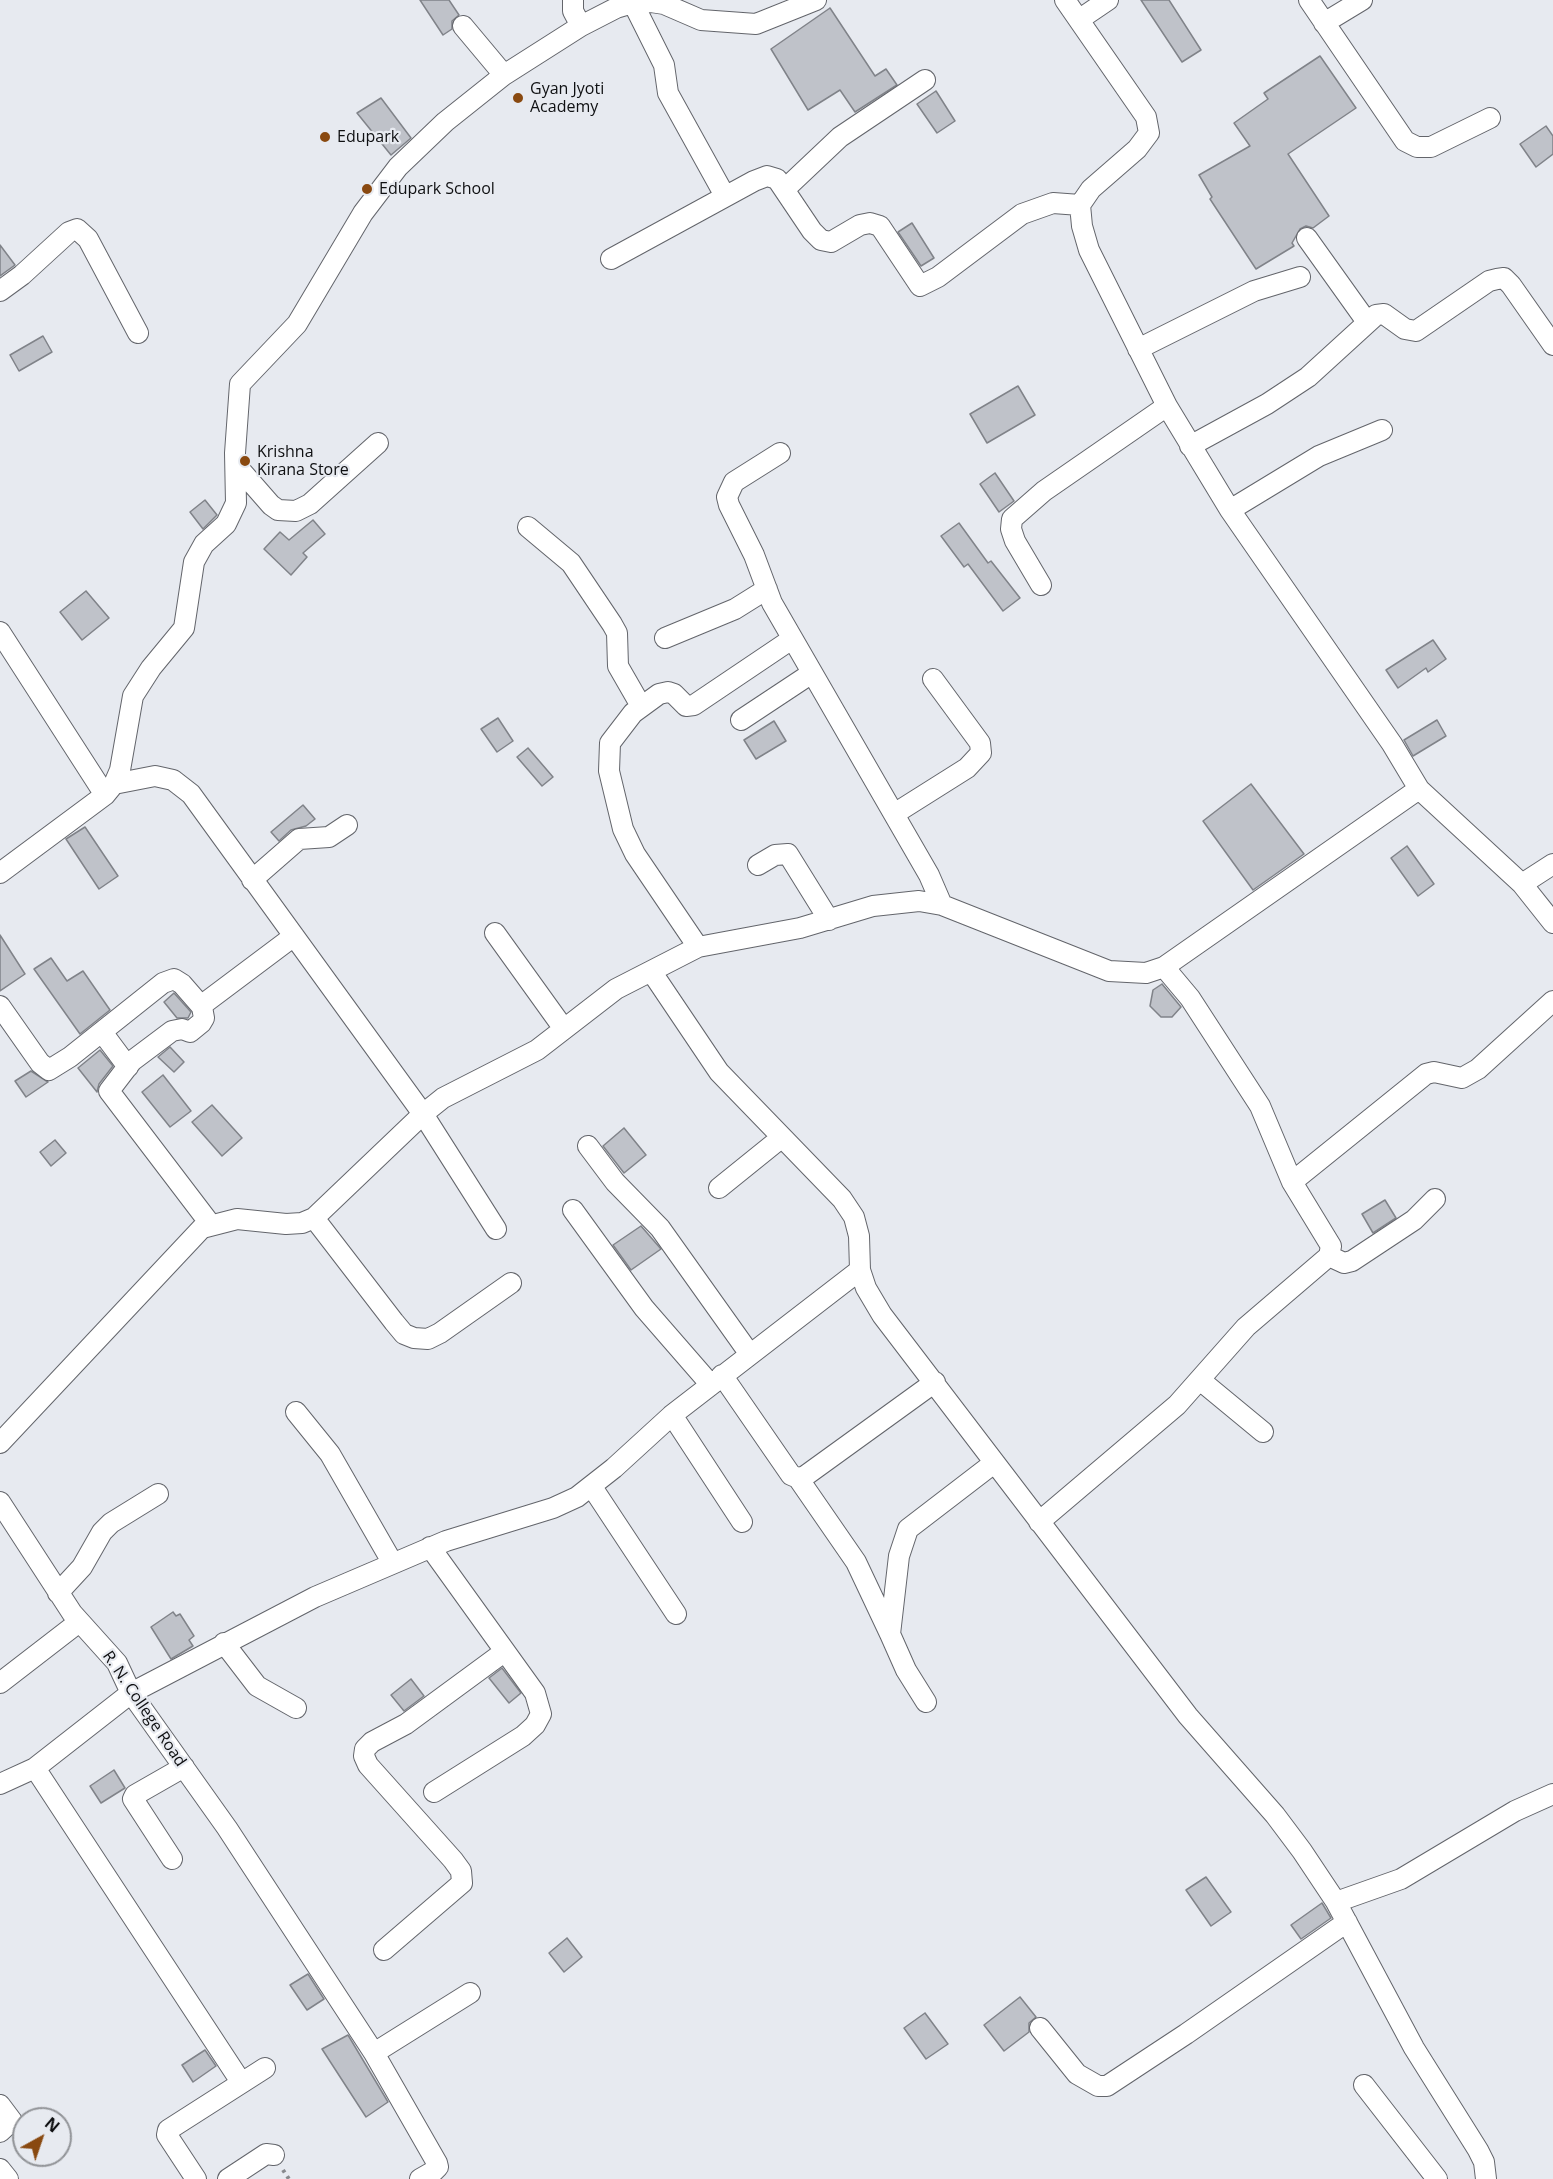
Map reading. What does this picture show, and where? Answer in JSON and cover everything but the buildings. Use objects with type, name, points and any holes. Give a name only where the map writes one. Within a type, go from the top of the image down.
[{"type":"street","points":[[573,0],[573,11],[581,26]]},
{"type":"street","points":[[109,790],[120,770],[133,696],[151,668],[184,628],[194,562],[204,544],[232,514],[236,502],[240,384],[244,377],[297,324],[382,186],[427,138],[504,75],[581,26],[633,3],[679,6],[701,20],[756,24],[816,0]]},
{"type":"street","points":[[1065,0],[1146,117],[1149,133],[1137,149],[1091,189],[1080,205],[1082,226],[1089,250],[1167,406],[1230,510],[1392,744],[1419,789],[1522,884],[1553,923]]},
{"type":"street","points":[[1080,19],[1108,0]]},
{"type":"street","points":[[1309,0],[1404,141],[1417,147],[1431,147],[1490,118]]},
{"type":"street","points":[[1324,23],[1362,0]]},
{"type":"street","points":[[633,3],[664,65],[665,85],[668,93],[725,196]]},
{"type":"street","points":[[463,26],[504,75]]},
{"type":"street","points":[[786,189],[840,137],[925,80]]},
{"type":"street","points":[[611,259],[725,196],[767,176],[777,179],[786,189],[812,231],[821,240],[831,242],[860,225],[870,223],[880,226],[920,285],[938,277],[1022,214],[1053,203],[1080,205]]},
{"type":"street","points":[[0,291],[22,275],[69,232],[77,229],[88,239],[138,333]]},
{"type":"street","points":[[1307,238],[1367,322]]},
{"type":"street","points":[[1138,349],[1254,291],[1300,277]]},
{"type":"street","points":[[1190,446],[1267,404],[1308,377],[1376,315],[1384,314],[1405,329],[1416,332],[1489,281],[1504,279],[1553,345]]},
{"type":"street","points":[[1041,585],[1015,541],[1011,529],[1012,519],[1044,491],[1167,406]]},
{"type":"street","points":[[1230,510],[1318,456],[1382,430]]},
{"type":"street","points":[[236,465],[271,505],[278,510],[296,511],[310,504],[378,443]]},
{"type":"street","points":[[780,453],[734,482],[727,497],[754,555],[766,589],[792,639],[929,875],[942,905]]},
{"type":"street","points":[[528,527],[571,563],[612,624],[618,639],[616,658],[618,666],[641,706]]},
{"type":"street","points":[[664,638],[735,609],[766,589]]},
{"type":"street","points":[[0,632],[109,790]]},
{"type":"street","points":[[698,947],[635,854],[623,829],[609,771],[610,743],[618,729],[641,706],[668,692],[674,694],[686,706],[694,705],[792,639]]},
{"type":"street","points":[[741,720],[812,673]]},
{"type":"street","points":[[894,814],[967,768],[981,753],[980,743],[933,679]]},
{"type":"street","points":[[0,873],[109,790],[155,776],[173,780],[191,794],[423,1114],[496,1229]]},
{"type":"street","points":[[0,1443],[188,1239],[211,1225],[237,1220],[302,1223],[314,1218],[423,1114],[458,1089],[537,1050],[616,989],[698,947],[778,933],[873,906],[919,901],[942,905],[1109,971],[1146,973],[1164,967],[1419,789]]},
{"type":"street","points":[[252,880],[299,839],[329,837],[347,825]]},
{"type":"street","points":[[758,865],[775,855],[788,854],[829,920]]},
{"type":"street","points":[[1522,884],[1553,864]]},
{"type":"street","points":[[495,933],[564,1029]]},
{"type":"street","points":[[202,1007],[294,936]]},
{"type":"street","points":[[1039,1522],[1177,1405],[1246,1327],[1329,1256],[1331,1246],[1328,1237],[1292,1182],[1260,1106],[1190,998],[1164,967]]},
{"type":"street","points":[[651,971],[719,1072],[781,1138],[828,1182],[854,1217],[859,1236],[860,1270],[866,1288],[882,1314],[1188,1716],[1282,1824],[1336,1902],[1392,2011],[1478,2150],[1484,2162],[1486,2179]]},
{"type":"street","points":[[0,1006],[40,1063],[49,1070],[102,1032],[163,983],[174,979],[182,984],[202,1007],[204,1018],[201,1023],[190,1032],[182,1029],[164,1035],[128,1067],[109,1091],[211,1225]]},
{"type":"street","points":[[1292,1182],[1426,1074],[1434,1072],[1462,1078],[1470,1075],[1553,1001]]},
{"type":"street","points":[[102,1032],[128,1067]]},
{"type":"street","points":[[719,1188],[781,1138]]},
{"type":"street","points":[[588,1146],[615,1182],[660,1228],[749,1353]]},
{"type":"street","points":[[1329,1256],[1344,1263],[1352,1261],[1414,1220],[1435,1199]]},
{"type":"street","points":[[573,1210],[644,1308],[716,1380],[791,1475],[798,1478],[856,1562],[906,1670],[926,1702]]},
{"type":"street","points":[[314,1218],[394,1323],[404,1334],[414,1338],[428,1339],[440,1333],[511,1283]]},
{"type":"street","points":[[0,1784],[35,1768],[131,1693],[315,1597],[430,1547],[553,1508],[592,1487],[672,1415],[749,1353],[860,1270]]},
{"type":"street","points":[[1200,1380],[1263,1432]]},
{"type":"street","points":[[798,1478],[805,1476],[935,1382]]},
{"type":"street","points":[[296,1412],[330,1454],[392,1562]]},
{"type":"street","points":[[672,1415],[742,1522]]},
{"type":"street","points":[[890,1634],[898,1556],[908,1529],[994,1463]]},
{"type":"street","points":[[592,1487],[676,1614]]},
{"type":"street","points":[[58,1593],[82,1567],[102,1532],[111,1523],[158,1494]]},
{"type":"street","name":"R. N. College Road","points":[[0,1502],[79,1622],[117,1663],[131,1693],[227,1828],[374,2053],[437,2163],[438,2167],[434,2171],[420,2179]]},
{"type":"street","points":[[430,1547],[535,1693],[541,1714],[535,1725],[434,1792]]},
{"type":"street","points":[[0,1683],[79,1622]]},
{"type":"street","points":[[224,1643],[257,1686],[296,1708]]},
{"type":"street","points":[[384,1950],[462,1883],[461,1871],[368,1765],[364,1756],[365,1749],[372,1742],[406,1724],[504,1652]]},
{"type":"street","points":[[172,1859],[133,1799],[135,1795],[184,1767]]},
{"type":"street","points":[[35,1768],[241,2082]]},
{"type":"street","points":[[1336,1902],[1401,1879],[1515,1812],[1553,1794]]},
{"type":"street","points":[[1040,2028],[1077,2074],[1098,2086],[1107,2086],[1347,1922]]},
{"type":"street","points":[[374,2053],[470,1993]]},
{"type":"street","points":[[196,2179],[167,2135],[168,2130],[265,2068]]},
{"type":"street","points":[[1364,2085],[1437,2179]]},
{"type":"street","points":[[0,2105],[12,2121],[0,2132]]},
{"type":"street","points":[[228,2179],[266,2154],[274,2155]]},
{"type":"street","points":[[0,2169],[8,2179]]},
{"type":"place","name":"Gyan Jyoti Academy","points":[[518,98]]},
{"type":"place","name":"Edupark","points":[[325,137]]},
{"type":"place","name":"Edupark School","points":[[367,189]]},
{"type":"place","name":"Krishna Kirana Store","points":[[245,461]]}]
